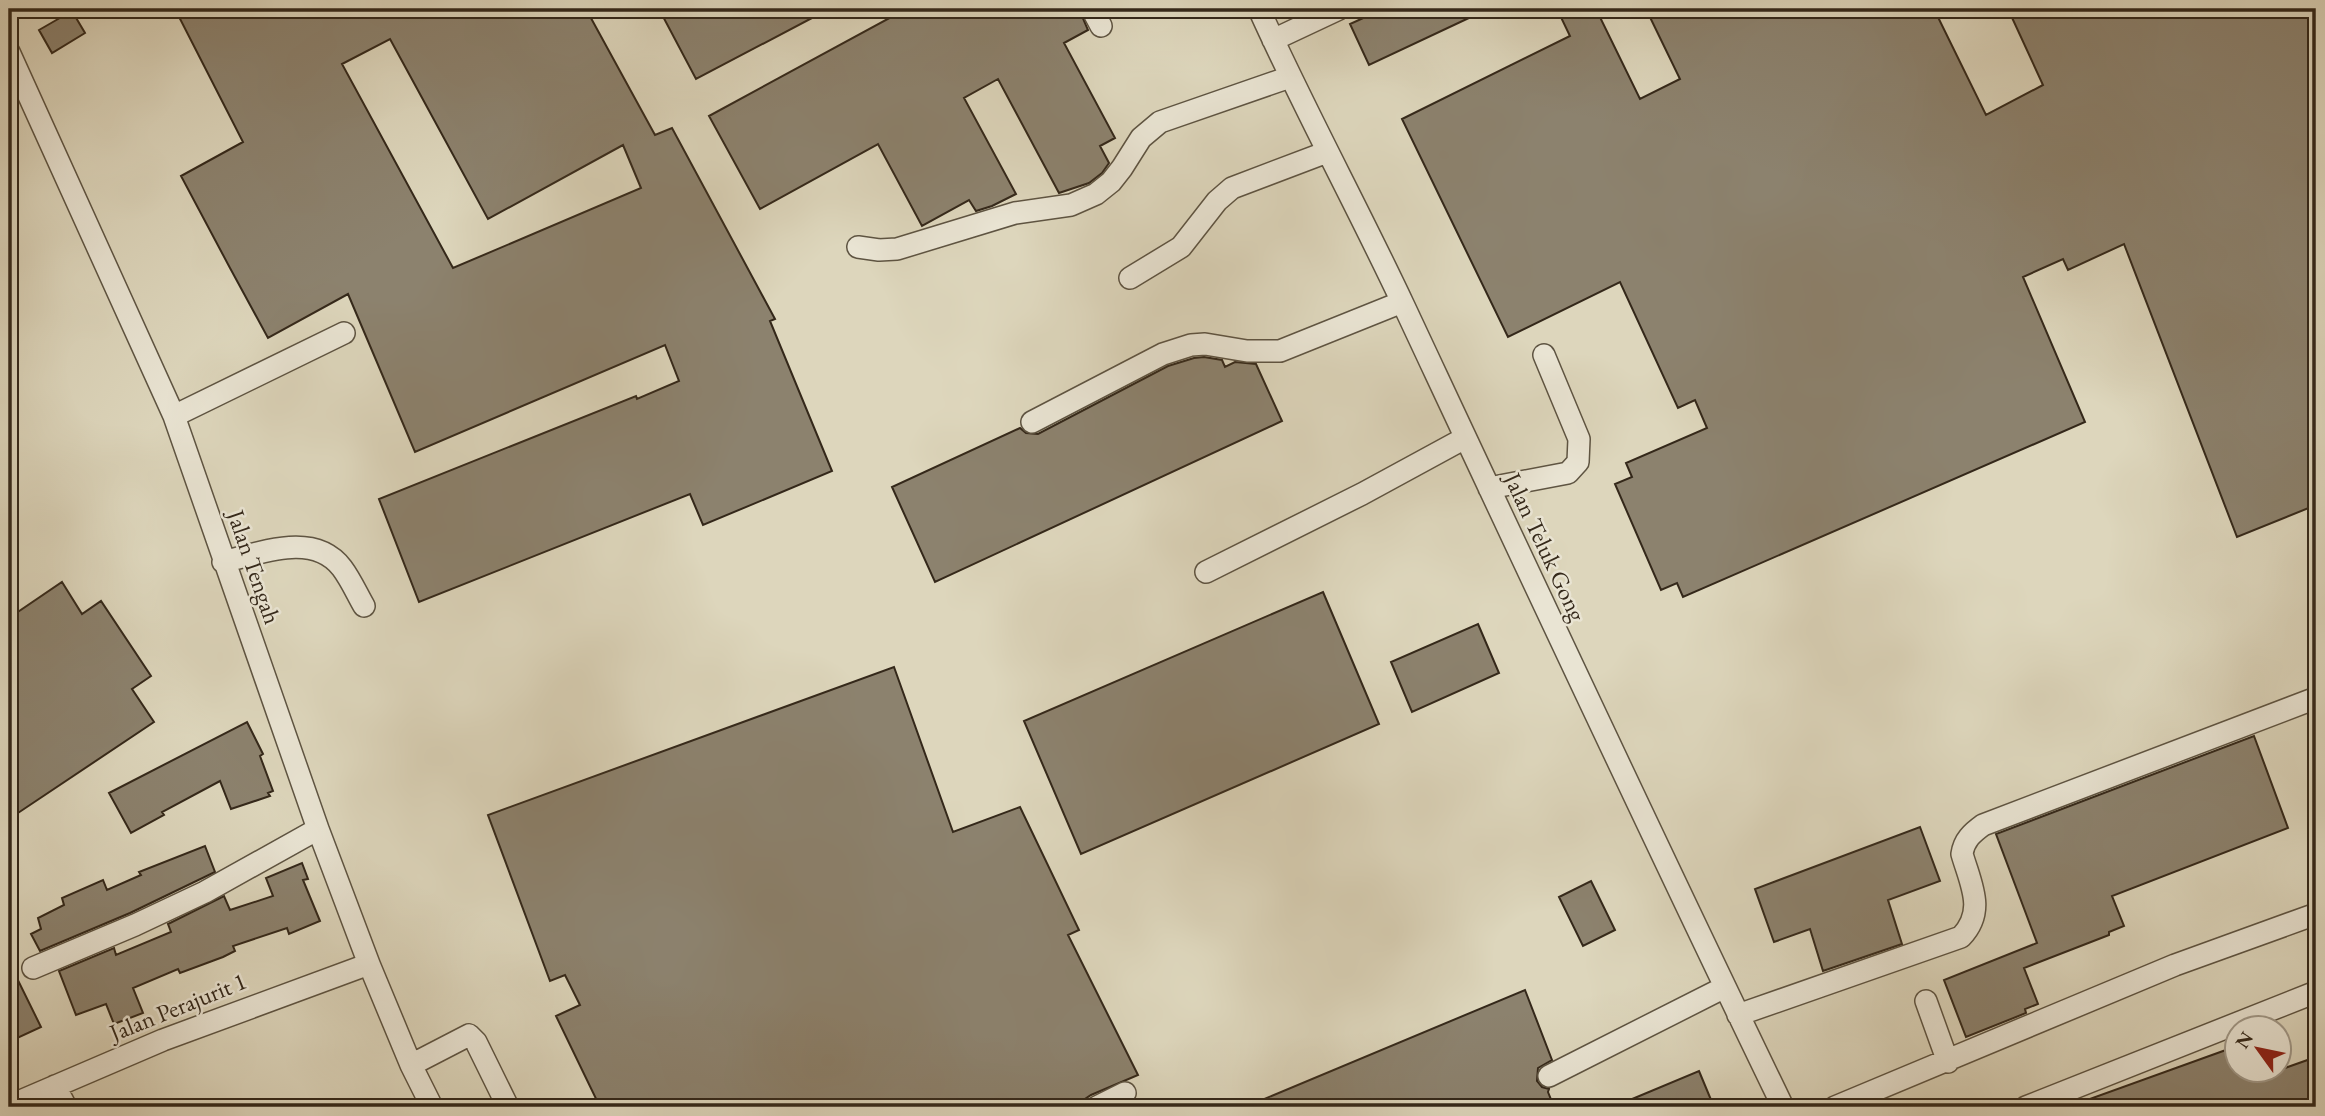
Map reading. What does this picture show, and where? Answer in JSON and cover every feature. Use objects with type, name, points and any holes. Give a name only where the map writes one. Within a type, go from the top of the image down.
[{"type":"street","name":"Jalan Teluk Gong","points":[[1259,9],[1402,302],[1783,1107]]},
{"type":"street","points":[[1273,40],[1339,9]]},
{"type":"street","name":"Jalan Tengah","points":[[9,52],[16,85],[174,416],[318,829],[369,964],[411,1065],[432,1107]]},
{"type":"street","points":[[858,247],[897,249],[1015,213],[1072,205],[1096,194],[1111,182],[1135,146],[1160,122],[1290,77]]},
{"type":"street","points":[[1130,278],[1181,247],[1217,201],[1232,188],[1327,152]]},
{"type":"street","points":[[1031,422],[1183,346],[1205,344],[1247,351],[1280,351],[1402,302]]},
{"type":"street","points":[[174,416],[344,333]]},
{"type":"street","points":[[1489,488],[1569,473],[1578,462],[1579,439],[1544,355]]},
{"type":"street","points":[[1206,572],[1362,494],[1465,438]]},
{"type":"street","points":[[223,562],[268,551],[307,546],[326,553],[341,567],[364,606]]},
{"type":"street","points":[[1738,1015],[1961,937],[1972,922],[1976,901],[1962,854],[1963,847],[1972,833],[1983,825],[2316,698]]},
{"type":"street","points":[[33,968],[205,892],[318,829]]},
{"type":"street","points":[[1835,1107],[2175,965],[2316,914]]},
{"type":"street","name":"Jalan Perajurit 1","points":[[9,1106],[163,1040],[369,964]]},
{"type":"street","points":[[1549,1076],[1725,987]]},
{"type":"street","points":[[2026,1107],[2316,992]]},
{"type":"street","points":[[1926,1001],[1948,1062]]},
{"type":"street","points":[[411,1065],[468,1035],[476,1042],[508,1107]]},
{"type":"street","points":[[55,1086],[66,1107]]},
{"type":"street","points":[[1097,1107],[1125,1093]]},
{"type":"building","points":[[175,9],[586,9],[655,135],[672,128],[775,319],[770,321],[832,471],[703,525],[690,494],[419,602],[379,499],[679,381],[665,345],[415,452],[348,294],[268,338],[181,176],[243,142]],"holes":[[[390,39],[488,219],[623,145],[641,188],[453,268],[342,64]]]},
{"type":"building","points":[[659,9],[829,9],[696,79]]},
{"type":"building","points":[[906,9],[1079,9],[1088,30],[1064,43],[1115,138],[1100,146],[1109,163],[1102,173],[1089,183],[1059,193],[998,79],[964,98],[1016,194],[976,211],[969,200],[922,226],[878,144],[760,209],[709,116]]},
{"type":"building","points":[[1383,9],[1488,9],[1369,65],[1350,24]]},
{"type":"building","points":[[1557,9],[1596,9],[1640,99],[1680,79],[1646,9],[1934,9],[1986,115],[2043,85],[2008,9],[2316,9],[2316,505],[2237,537],[2124,244],[2068,270],[2063,259],[2023,277],[2085,422],[1683,597],[1677,583],[1661,590],[1615,484],[1632,477],[1626,463],[1707,428],[1695,400],[1678,408],[1620,282],[1508,337],[1402,119],[1570,36]]},
{"type":"building","points":[[72,11],[85,33],[52,53],[39,30]]},
{"type":"building","points":[[1204,357],[1222,360],[1225,367],[1235,362],[1256,364],[1282,421],[935,582],[892,487],[1020,428],[1026,433],[1038,434],[1168,366]]},
{"type":"building","points":[[62,582],[82,614],[101,601],[151,676],[132,689],[154,722],[9,819],[9,618]]},
{"type":"building","points":[[1323,592],[1379,724],[1081,854],[1024,721]]},
{"type":"building","points":[[1478,624],[1499,673],[1412,712],[1391,662]]},
{"type":"building","points":[[894,667],[953,832],[1020,807],[1079,930],[1068,935],[1138,1075],[1091,1095],[1073,1107],[600,1107],[556,1016],[580,1005],[565,975],[550,981],[488,815]]},
{"type":"building","points":[[247,722],[263,754],[260,756],[273,791],[268,793],[270,796],[231,809],[220,781],[162,812],[164,815],[131,833],[109,793]]},
{"type":"building","points":[[2254,736],[2288,828],[2112,896],[2124,926],[2109,932],[2109,935],[2024,968],[2038,1004],[2025,1009],[2026,1013],[1966,1037],[1944,980],[2037,943],[1996,834]]},
{"type":"building","points":[[1920,827],[1940,881],[1888,900],[1902,944],[1823,971],[1810,929],[1774,942],[1755,889]]},
{"type":"building","points":[[205,846],[215,872],[130,913],[40,951],[31,934],[41,929],[38,918],[64,905],[62,898],[103,880],[107,890],[141,875],[139,872]]},
{"type":"building","points":[[302,863],[308,879],[303,880],[320,921],[289,934],[287,928],[233,946],[235,951],[223,957],[180,973],[178,969],[133,988],[143,1013],[114,1024],[106,1004],[76,1015],[59,971],[114,948],[116,955],[171,932],[168,924],[224,896],[230,910],[273,896],[266,878]]},
{"type":"building","points":[[1591,881],[1615,930],[1583,946],[1559,897]]},
{"type":"building","points":[[9,962],[41,1027],[13,1040],[9,1031]]},
{"type":"building","points":[[1525,990],[1552,1060],[1538,1068],[1537,1081],[1542,1087],[1549,1089],[1554,1107],[1245,1107]]},
{"type":"building","points":[[2224,1051],[2224,1084],[2294,1084],[2294,1065],[2316,1057],[2316,1107],[2073,1105]]},
{"type":"building","points":[[1699,1071],[1714,1107],[1613,1107]]}]
